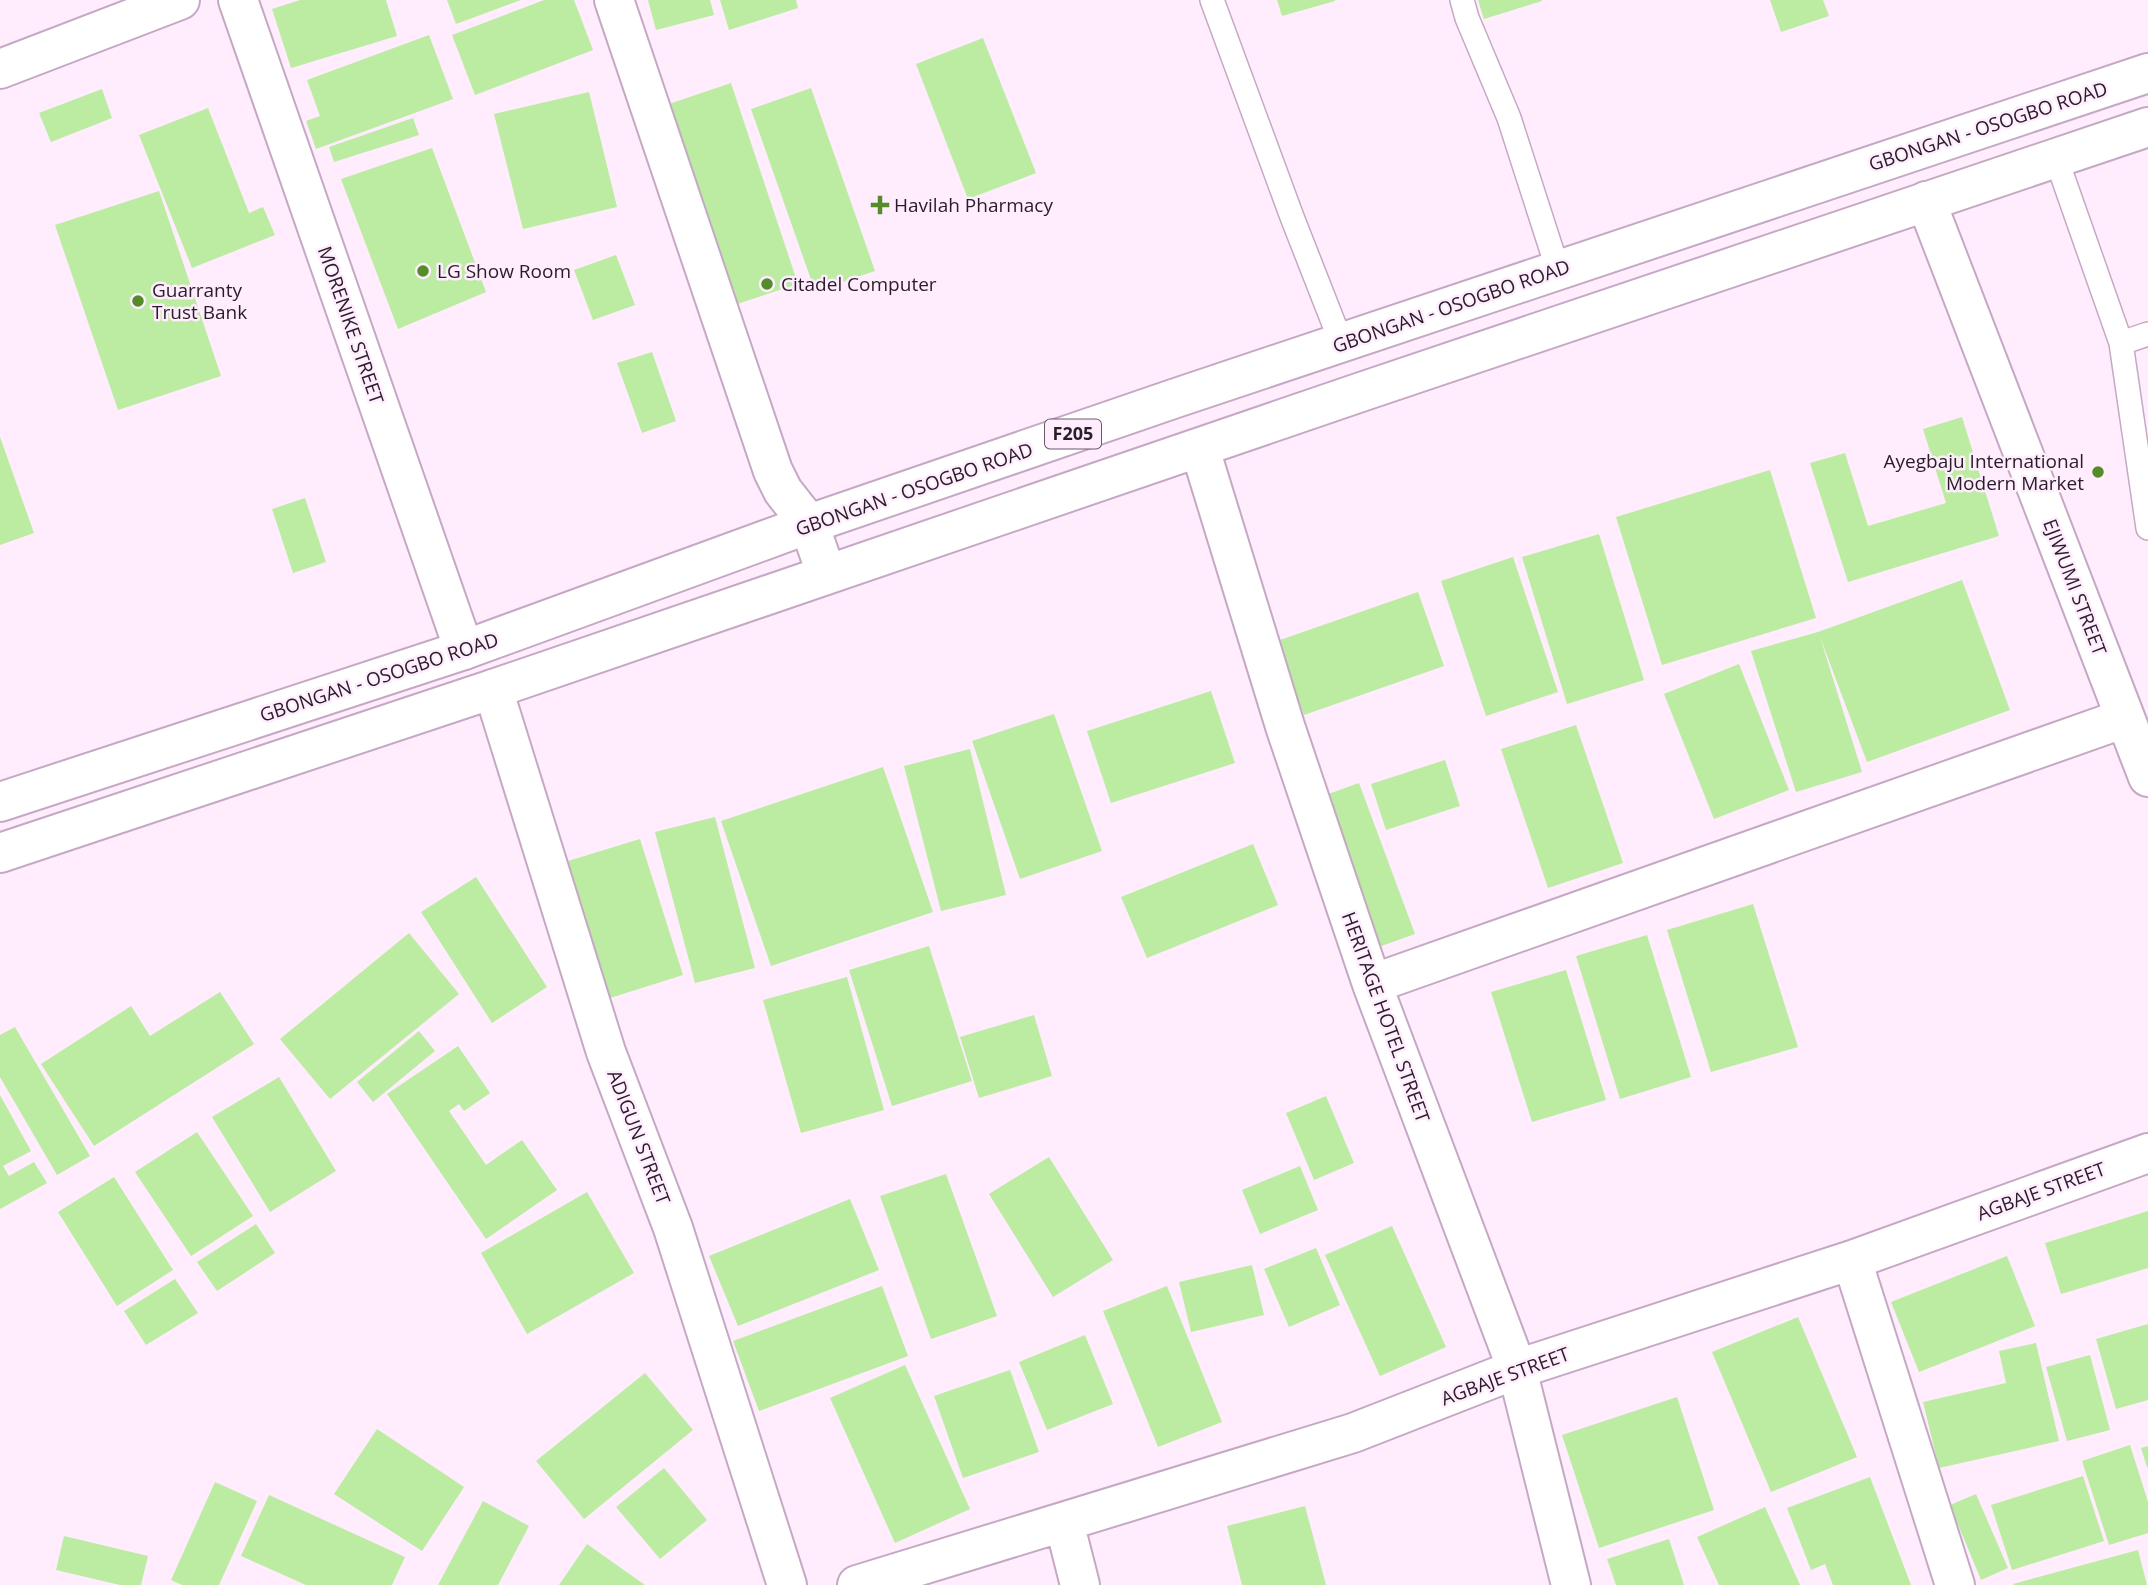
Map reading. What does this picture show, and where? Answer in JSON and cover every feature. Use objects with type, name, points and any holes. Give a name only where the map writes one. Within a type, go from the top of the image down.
[{"type":"street","points":[[0,69],[180,0]]},
{"type":"street","name":"MORENIKE STREET","points":[[238,0],[464,650]]},
{"type":"street","points":[[614,0],[773,471],[783,491],[810,524],[826,573]]},
{"type":"street","name":"GBONGAN - OSOGBO ROAD","points":[[0,802],[464,650],[810,524],[1341,342],[2148,73]]},
{"type":"street","points":[[0,853],[494,689],[826,573],[2148,127]]},
{"type":"street","name":"EJIWUMI STREET","points":[[1926,201],[2148,777]]},
{"type":"street","name":"HERITAGE HOTEL STREET","points":[[1200,449],[1285,726],[1372,984],[1517,1369],[1571,1585]]},
{"type":"street","name":"ADIGUN STREET","points":[[494,689],[606,1052],[673,1228],[787,1585]]},
{"type":"street","points":[[1372,984],[2125,718]]},
{"type":"street","name":"AGBAJE STREET","points":[[857,1585],[1353,1433],[1517,1369],[1852,1260],[2148,1153]]},
{"type":"street","points":[[1852,1260],[1955,1585]]},
{"type":"street","points":[[1063,1522],[1080,1585]]},
{"type":"lane","points":[[1212,0],[1341,342]]},
{"type":"lane","points":[[1462,0],[1467,18],[1510,118],[1558,270]]},
{"type":"lane","points":[[2056,158],[2121,343],[2148,528]]},
{"type":"lane","points":[[2121,343],[2148,334]]},
{"type":"building","points":[[300,0],[386,0],[397,36],[291,68],[272,9]]},
{"type":"building","points":[[447,0],[521,0],[456,24]]},
{"type":"building","points":[[544,0],[574,0],[593,50],[475,95],[452,35]]},
{"type":"building","points":[[648,0],[710,0],[714,15],[656,30]]},
{"type":"building","points":[[720,0],[796,0],[798,8],[729,30]]},
{"type":"building","points":[[1277,0],[1335,0],[1335,1],[1282,16]]},
{"type":"building","points":[[1478,0],[1542,0],[1542,1],[1484,19]]},
{"type":"building","points":[[1770,0],[1823,0],[1829,16],[1781,32]]},
{"type":"building","points":[[429,35],[453,99],[316,149],[306,121],[320,116],[307,80]]},
{"type":"building","points":[[983,38],[1036,173],[968,199],[916,64]]},
{"type":"building","points":[[731,83],[798,284],[737,304],[669,104]]},
{"type":"building","points":[[811,88],[875,271],[815,291],[751,109]]},
{"type":"building","points":[[102,89],[112,118],[51,142],[39,113]]},
{"type":"building","points":[[589,92],[617,207],[523,229],[494,114]]},
{"type":"building","points":[[208,108],[249,213],[263,207],[275,235],[192,268],[139,135]]},
{"type":"building","points":[[413,118],[419,135],[334,162],[329,147]]},
{"type":"building","points":[[432,148],[486,292],[398,329],[341,179]]},
{"type":"building","name":"Guarranty Trust Bank","points":[[159,191],[221,376],[118,410],[55,225]]},
{"type":"building","points":[[616,255],[635,305],[593,320],[574,270]]},
{"type":"building","points":[[652,352],[676,421],[642,433],[617,363]]},
{"type":"building","points":[[1962,417],[1999,536],[1848,582],[1810,463],[1845,453],[1868,526],[1946,503],[1923,429]]},
{"type":"building","points":[[0,437],[34,533],[0,545]]},
{"type":"building","points":[[1770,470],[1816,618],[1662,665],[1616,517]]},
{"type":"building","points":[[305,498],[326,562],[293,573],[272,509]]},
{"type":"building","points":[[1599,534],[1644,680],[1567,704],[1522,557]]},
{"type":"building","points":[[1513,557],[1558,692],[1486,716],[1441,581]]},
{"type":"building","points":[[1962,580],[2010,710],[1867,762],[1820,637],[1862,772],[1796,792],[1751,651],[1818,632]]},
{"type":"building","points":[[1418,592],[1444,666],[1304,715],[1277,641]]},
{"type":"building","points":[[1739,664],[1789,790],[1714,819],[1664,694]]},
{"type":"building","points":[[1211,691],[1235,763],[1111,803],[1087,731]]},
{"type":"building","points":[[1054,714],[1102,851],[1020,879],[972,741]]},
{"type":"building","points":[[1576,725],[1623,863],[1548,888],[1501,749]]},
{"type":"building","points":[[970,749],[1006,895],[941,911],[904,766]]},
{"type":"building","points":[[1445,760],[1460,806],[1386,830],[1371,784]]},
{"type":"building","points":[[883,767],[933,912],[771,966],[721,821]]},
{"type":"building","points":[[1359,783],[1415,934],[1373,949],[1317,798]]},
{"type":"building","points":[[715,817],[755,968],[695,983],[655,832]]},
{"type":"building","points":[[640,839],[683,975],[610,998],[568,861]]},
{"type":"building","points":[[1253,844],[1278,905],[1147,958],[1121,897]]},
{"type":"building","points":[[476,877],[547,987],[492,1023],[421,912]]},
{"type":"building","points":[[1753,904],[1798,1047],[1711,1072],[1667,930]]},
{"type":"building","points":[[409,933],[459,994],[330,1099],[280,1039]]},
{"type":"building","points":[[1647,935],[1691,1077],[1620,1099],[1576,956]]},
{"type":"building","points":[[929,946],[972,1081],[892,1106],[849,970]]},
{"type":"building","points":[[1566,970],[1606,1100],[1532,1122],[1491,992]]},
{"type":"building","points":[[847,977],[884,1110],[801,1133],[763,1000]]},
{"type":"building","points":[[220,992],[254,1044],[94,1146],[41,1064],[131,1006],[150,1036]]},
{"type":"building","points":[[1034,1015],[1052,1076],[979,1098],[960,1037]]},
{"type":"building","points":[[15,1027],[90,1156],[57,1175],[0,1077],[0,1035]]},
{"type":"building","points":[[419,1031],[435,1051],[373,1102],[357,1082]]},
{"type":"building","points":[[458,1046],[490,1093],[464,1111],[459,1104],[449,1111],[486,1165],[522,1140],[557,1190],[486,1239],[387,1094]]},
{"type":"building","points":[[279,1077],[336,1171],[270,1212],[212,1117]]},
{"type":"building","points":[[0,1095],[31,1151],[3,1166],[9,1176],[34,1162],[47,1183],[0,1209]]},
{"type":"building","points":[[1326,1096],[1354,1163],[1314,1180],[1286,1113]]},
{"type":"building","points":[[197,1132],[253,1216],[191,1256],[135,1172]]},
{"type":"building","points":[[1049,1157],[1113,1260],[1053,1297],[989,1194]]},
{"type":"building","points":[[1300,1166],[1318,1210],[1260,1234],[1242,1190]]},
{"type":"building","points":[[946,1174],[997,1316],[931,1339],[880,1196]]},
{"type":"building","points":[[114,1177],[173,1270],[117,1306],[58,1212]]},
{"type":"building","points":[[587,1192],[634,1273],[527,1334],[481,1253]]},
{"type":"building","points":[[850,1199],[879,1270],[738,1326],[709,1256]]},
{"type":"building","points":[[2148,1211],[2148,1268],[2061,1294],[2045,1243]]},
{"type":"building","points":[[256,1224],[275,1253],[217,1291],[197,1262]]},
{"type":"building","points":[[1392,1226],[1446,1347],[1380,1376],[1325,1255]]},
{"type":"building","points":[[1316,1248],[1340,1305],[1289,1327],[1264,1269]]},
{"type":"building","points":[[2007,1256],[2035,1326],[1919,1372],[1891,1302]]},
{"type":"building","points":[[1252,1265],[1264,1315],[1191,1332],[1179,1282]]},
{"type":"building","points":[[175,1279],[198,1313],[146,1345],[124,1311]]},
{"type":"building","points":[[882,1286],[908,1356],[759,1411],[733,1341]]},
{"type":"building","points":[[1167,1286],[1222,1422],[1158,1447],[1103,1311]]},
{"type":"building","points":[[1798,1317],[1857,1457],[1771,1492],[1712,1352]]},
{"type":"building","points":[[2148,1324],[2148,1400],[2116,1409],[2096,1339]]},
{"type":"building","points":[[1085,1335],[1113,1404],[1047,1430],[1019,1362]]},
{"type":"building","points":[[2036,1343],[2059,1441],[1939,1468],[1923,1402],[2006,1383],[1999,1351]]},
{"type":"building","points":[[2090,1355],[2110,1430],[2067,1441],[2046,1367]]},
{"type":"building","points":[[905,1365],[970,1509],[895,1543],[830,1398]]},
{"type":"building","points":[[1010,1370],[1039,1452],[963,1478],[934,1396]]},
{"type":"building","points":[[645,1373],[693,1430],[584,1519],[536,1461]]},
{"type":"building","points":[[1677,1397],[1714,1510],[1599,1548],[1562,1435]]},
{"type":"building","points":[[377,1429],[464,1487],[422,1551],[334,1494]]},
{"type":"building","points":[[2130,1445],[2148,1502],[2148,1533],[2109,1545],[2082,1461]]},
{"type":"building","points":[[2148,1446],[2148,1467],[2147,1467],[2141,1448]]},
{"type":"building","points":[[664,1468],[707,1520],[660,1559],[616,1507]]},
{"type":"building","points":[[2083,1476],[2104,1541],[2012,1570],[1991,1505]]},
{"type":"building","points":[[1870,1477],[1911,1585],[1833,1585],[1825,1564],[1811,1570],[1787,1508]]},
{"type":"building","points":[[215,1482],[257,1501],[219,1585],[182,1585],[171,1580]]},
{"type":"building","points":[[1976,1494],[2008,1568],[1981,1580],[1950,1505]]},
{"type":"building","points":[[269,1495],[405,1557],[392,1585],[306,1585],[241,1556]]},
{"type":"building","points":[[483,1501],[529,1526],[498,1585],[438,1585]]},
{"type":"building","points":[[1305,1506],[1326,1585],[1242,1585],[1227,1526]]},
{"type":"building","points":[[1765,1507],[1800,1585],[1719,1585],[1697,1537]]},
{"type":"building","points":[[64,1536],[148,1556],[141,1585],[120,1585],[56,1570]]},
{"type":"building","points":[[1669,1539],[1684,1585],[1616,1585],[1607,1559]]},
{"type":"building","points":[[587,1544],[645,1585],[559,1585]]},
{"type":"building","points":[[2138,1550],[2147,1585],[2013,1584]]},
{"type":"place","name":"Havilah Pharmacy","points":[[880,205]]},
{"type":"place","name":"LG Show Room","points":[[423,271]]},
{"type":"place","name":"Citadel Computer","points":[[767,284]]},
{"type":"place","name":"Guarranty Trust Bank","points":[[138,301]]},
{"type":"place","name":"Ayegbaju International Modern Market","points":[[2098,472]]}]
